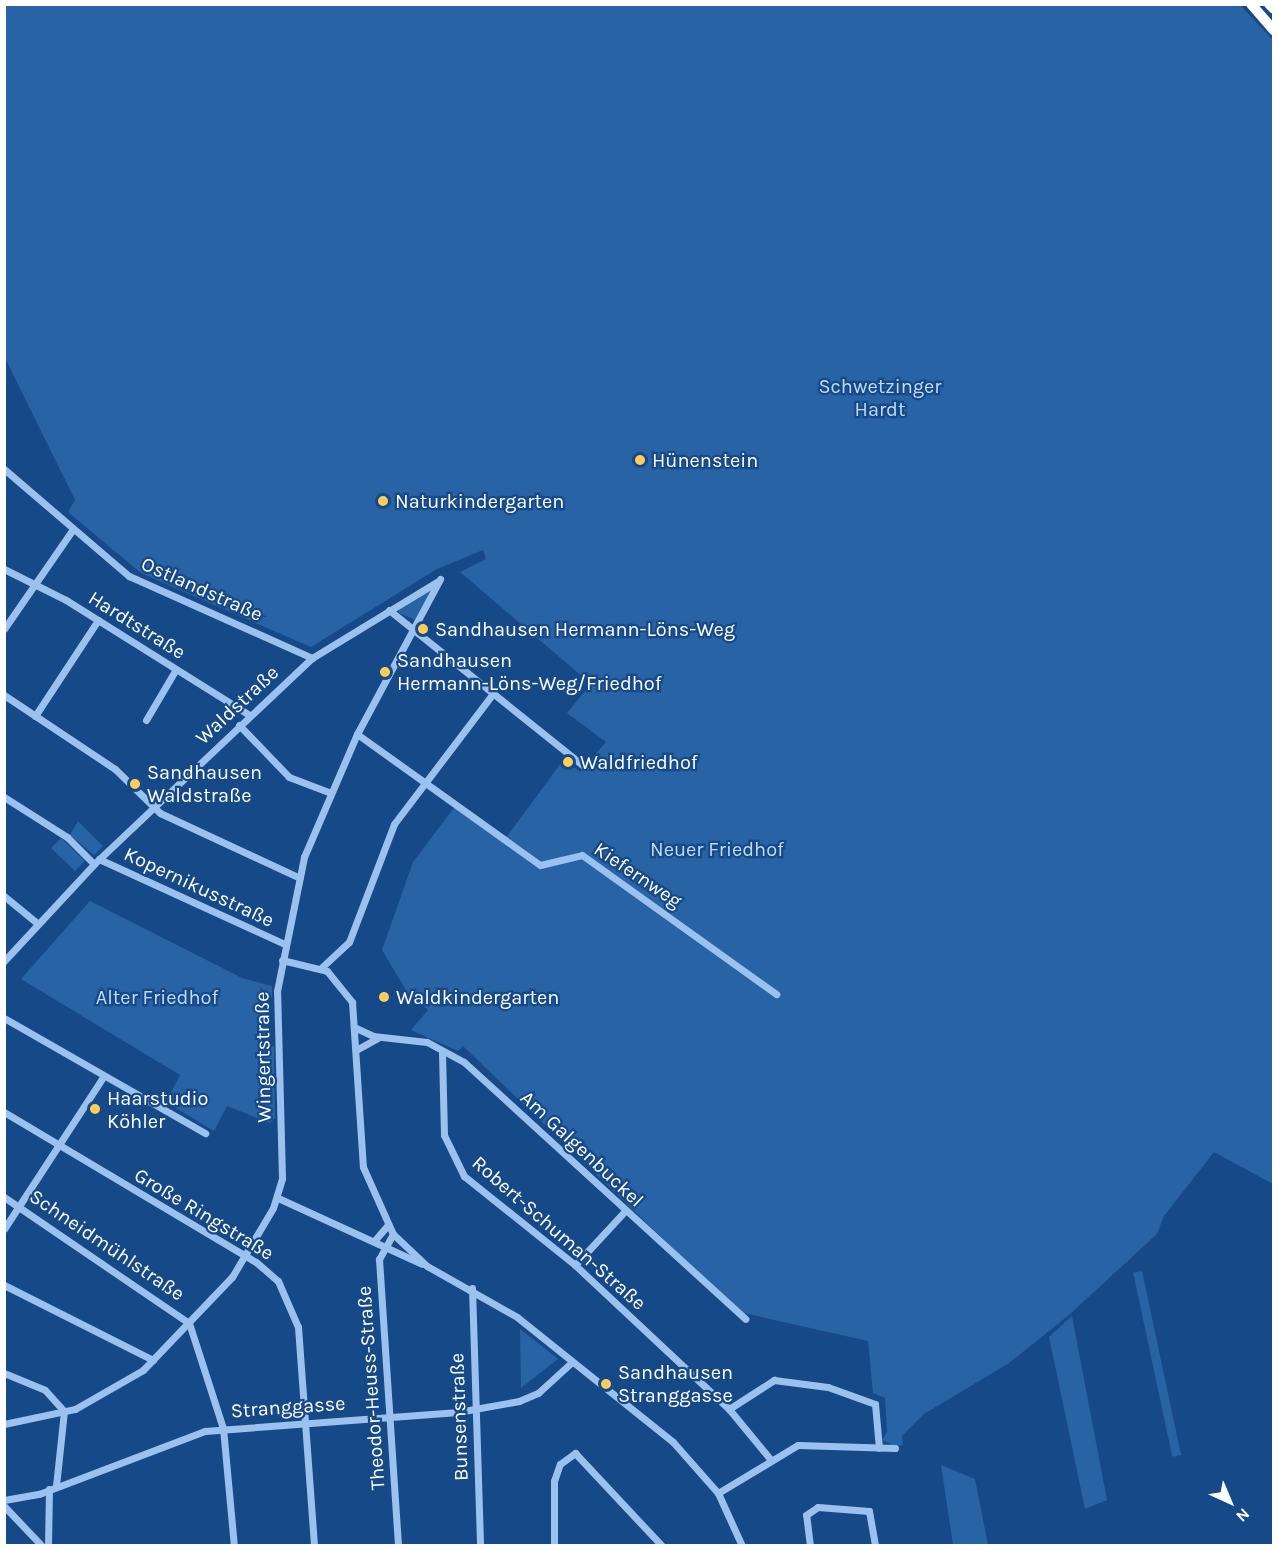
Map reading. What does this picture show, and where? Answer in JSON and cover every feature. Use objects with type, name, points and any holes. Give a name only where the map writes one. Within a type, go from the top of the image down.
[{"type":"highway","points":[[1251,4],[1274,30]]},
{"type":"highway","points":[[1269,4],[1274,9]]},
{"type":"street","name":"Ostlandstraße","points":[[4,469],[73,529],[137,580],[312,658]]},
{"type":"street","points":[[4,629],[73,529]]},
{"type":"street","name":"Hardtstraße","points":[[4,569],[98,620],[249,716]]},
{"type":"street","name":"Waldstraße","points":[[4,961],[37,923],[97,862],[312,658],[440,579]]},
{"type":"street","name":"Wingertstraße","points":[[4,1424],[64,1411],[108,1392],[153,1360],[189,1323],[244,1256],[278,1198],[282,1171],[277,991],[300,878],[331,793],[357,734],[440,579]]},
{"type":"street","points":[[389,610],[492,695],[585,766]]},
{"type":"street","points":[[35,716],[98,620]]},
{"type":"street","points":[[146,720],[176,669]]},
{"type":"street","points":[[4,695],[115,770],[153,807],[300,878]]},
{"type":"street","points":[[321,968],[349,942],[385,838],[428,784],[492,695]]},
{"type":"street","points":[[239,725],[280,771],[331,793]]},
{"type":"street","name":"Kiefernweg","points":[[357,734],[540,865],[582,855],[776,994]]},
{"type":"street","points":[[4,797],[67,837],[97,862]]},
{"type":"street","name":"Kopernikusstraße","points":[[97,862],[285,944]]},
{"type":"street","points":[[4,896],[37,923]]},
{"type":"street","points":[[282,960],[321,968],[349,996],[356,1028],[363,1167],[387,1226],[427,1266]]},
{"type":"street","points":[[4,1018],[205,1134]]},
{"type":"street","name":"Am Galgenbuckel","points":[[356,1028],[380,1038],[428,1042],[442,1053],[464,1062],[624,1212],[745,1319]]},
{"type":"street","points":[[356,1050],[380,1038]]},
{"type":"street","name":"Robert-Schuman-Straße","points":[[442,1053],[444,1135],[455,1165],[478,1190],[574,1265],[729,1409],[770,1459]]},
{"type":"street","points":[[4,1229],[103,1077]]},
{"type":"street","name":"Große Ringstraße","points":[[4,1112],[244,1256],[278,1281],[292,1310],[305,1421],[314,1545]]},
{"type":"street","name":"Schneidmühlstraße","points":[[4,1197],[20,1205],[189,1323]]},
{"type":"street","points":[[278,1198],[472,1288],[517,1317],[673,1442],[718,1493],[742,1545]]},
{"type":"street","points":[[574,1265],[624,1212]]},
{"type":"street","points":[[374,1241],[387,1226]]},
{"type":"street","points":[[381,1246],[393,1234]]},
{"type":"street","name":"Theodor-Heuss-Straße","points":[[381,1246],[398,1545]]},
{"type":"street","points":[[4,1285],[153,1360]]},
{"type":"street","name":"Bunsenstraße","points":[[472,1288],[480,1545]]},
{"type":"street","points":[[189,1323],[223,1428],[234,1545]]},
{"type":"street","name":"Stranggasse","points":[[4,1500],[52,1488],[223,1428],[474,1410],[538,1393],[572,1362]]},
{"type":"street","points":[[4,1373],[45,1390],[64,1411],[52,1488],[48,1545]]},
{"type":"street","points":[[729,1409],[774,1380],[828,1387],[875,1404],[879,1448]]},
{"type":"street","points":[[718,1493],[770,1459],[798,1445],[819,1443],[895,1448]]},
{"type":"street","points":[[554,1545],[554,1481],[560,1464],[575,1453],[663,1545]]},
{"type":"street","points":[[4,1506],[42,1545]]},
{"type":"street","points":[[810,1545],[806,1515],[818,1507],[869,1511],[875,1545]]},
{"type":"green space","name":"Schwetzinger Hardt","points":[[5,5],[1240,5],[1274,41],[1273,1184],[1214,1152],[1164,1216],[1157,1234],[1069,1315],[1009,1363],[924,1414],[902,1436],[903,1445],[895,1446],[882,1440],[887,1432],[885,1398],[873,1393],[868,1341],[739,1312],[463,1046],[458,1051],[411,1030],[428,1010],[407,992],[382,950],[413,862],[456,805],[505,839],[564,759],[580,772],[606,742],[567,713],[591,684],[460,572],[486,559],[483,550],[437,569],[311,647],[141,573],[68,512],[75,500],[5,358]]},
{"type":"green space","points":[[433,587],[415,620],[399,613],[399,608]]},
{"type":"green space","points":[[78,821],[103,846],[94,855],[70,835]]},
{"type":"green space","points":[[61,838],[85,861],[75,871],[51,848]]},
{"type":"green space","name":"Alter Friedhof","points":[[90,901],[242,978],[272,986],[272,997],[266,998],[267,1047],[274,1046],[275,1118],[270,1123],[227,1106],[214,1131],[166,1102],[180,1075],[21,979]]},
{"type":"green space","points":[[1142,1271],[1181,1455],[1172,1457],[1133,1273]]},
{"type":"green space","points":[[1072,1316],[1107,1500],[1085,1509],[1049,1337]]},
{"type":"green space","points":[[520,1329],[558,1359],[521,1388]]},
{"type":"green space","points":[[941,1465],[975,1479],[988,1545],[953,1545]]},
{"type":"place","name":"Hünenstein","points":[[640,460]]},
{"type":"place","name":"Naturkindergarten","points":[[383,501]]},
{"type":"place","name":"Sandhausen Hermann-Löns-Weg","points":[[423,629]]},
{"type":"place","name":"Sandhausen Hermann-Löns-Weg/Friedhof","points":[[385,672]]},
{"type":"place","name":"Waldfriedhof","points":[[568,762]]},
{"type":"place","name":"Sandhausen Waldstraße","points":[[135,784]]},
{"type":"place","name":"Waldkindergarten","points":[[384,997]]},
{"type":"place","name":"Haarstudio Köhler","points":[[95,1109]]},
{"type":"place","name":"Sandhausen Stranggasse","points":[[606,1384]]},
{"type":"park label","name":"Neuer Friedhof","points":[[717,849]]}]
